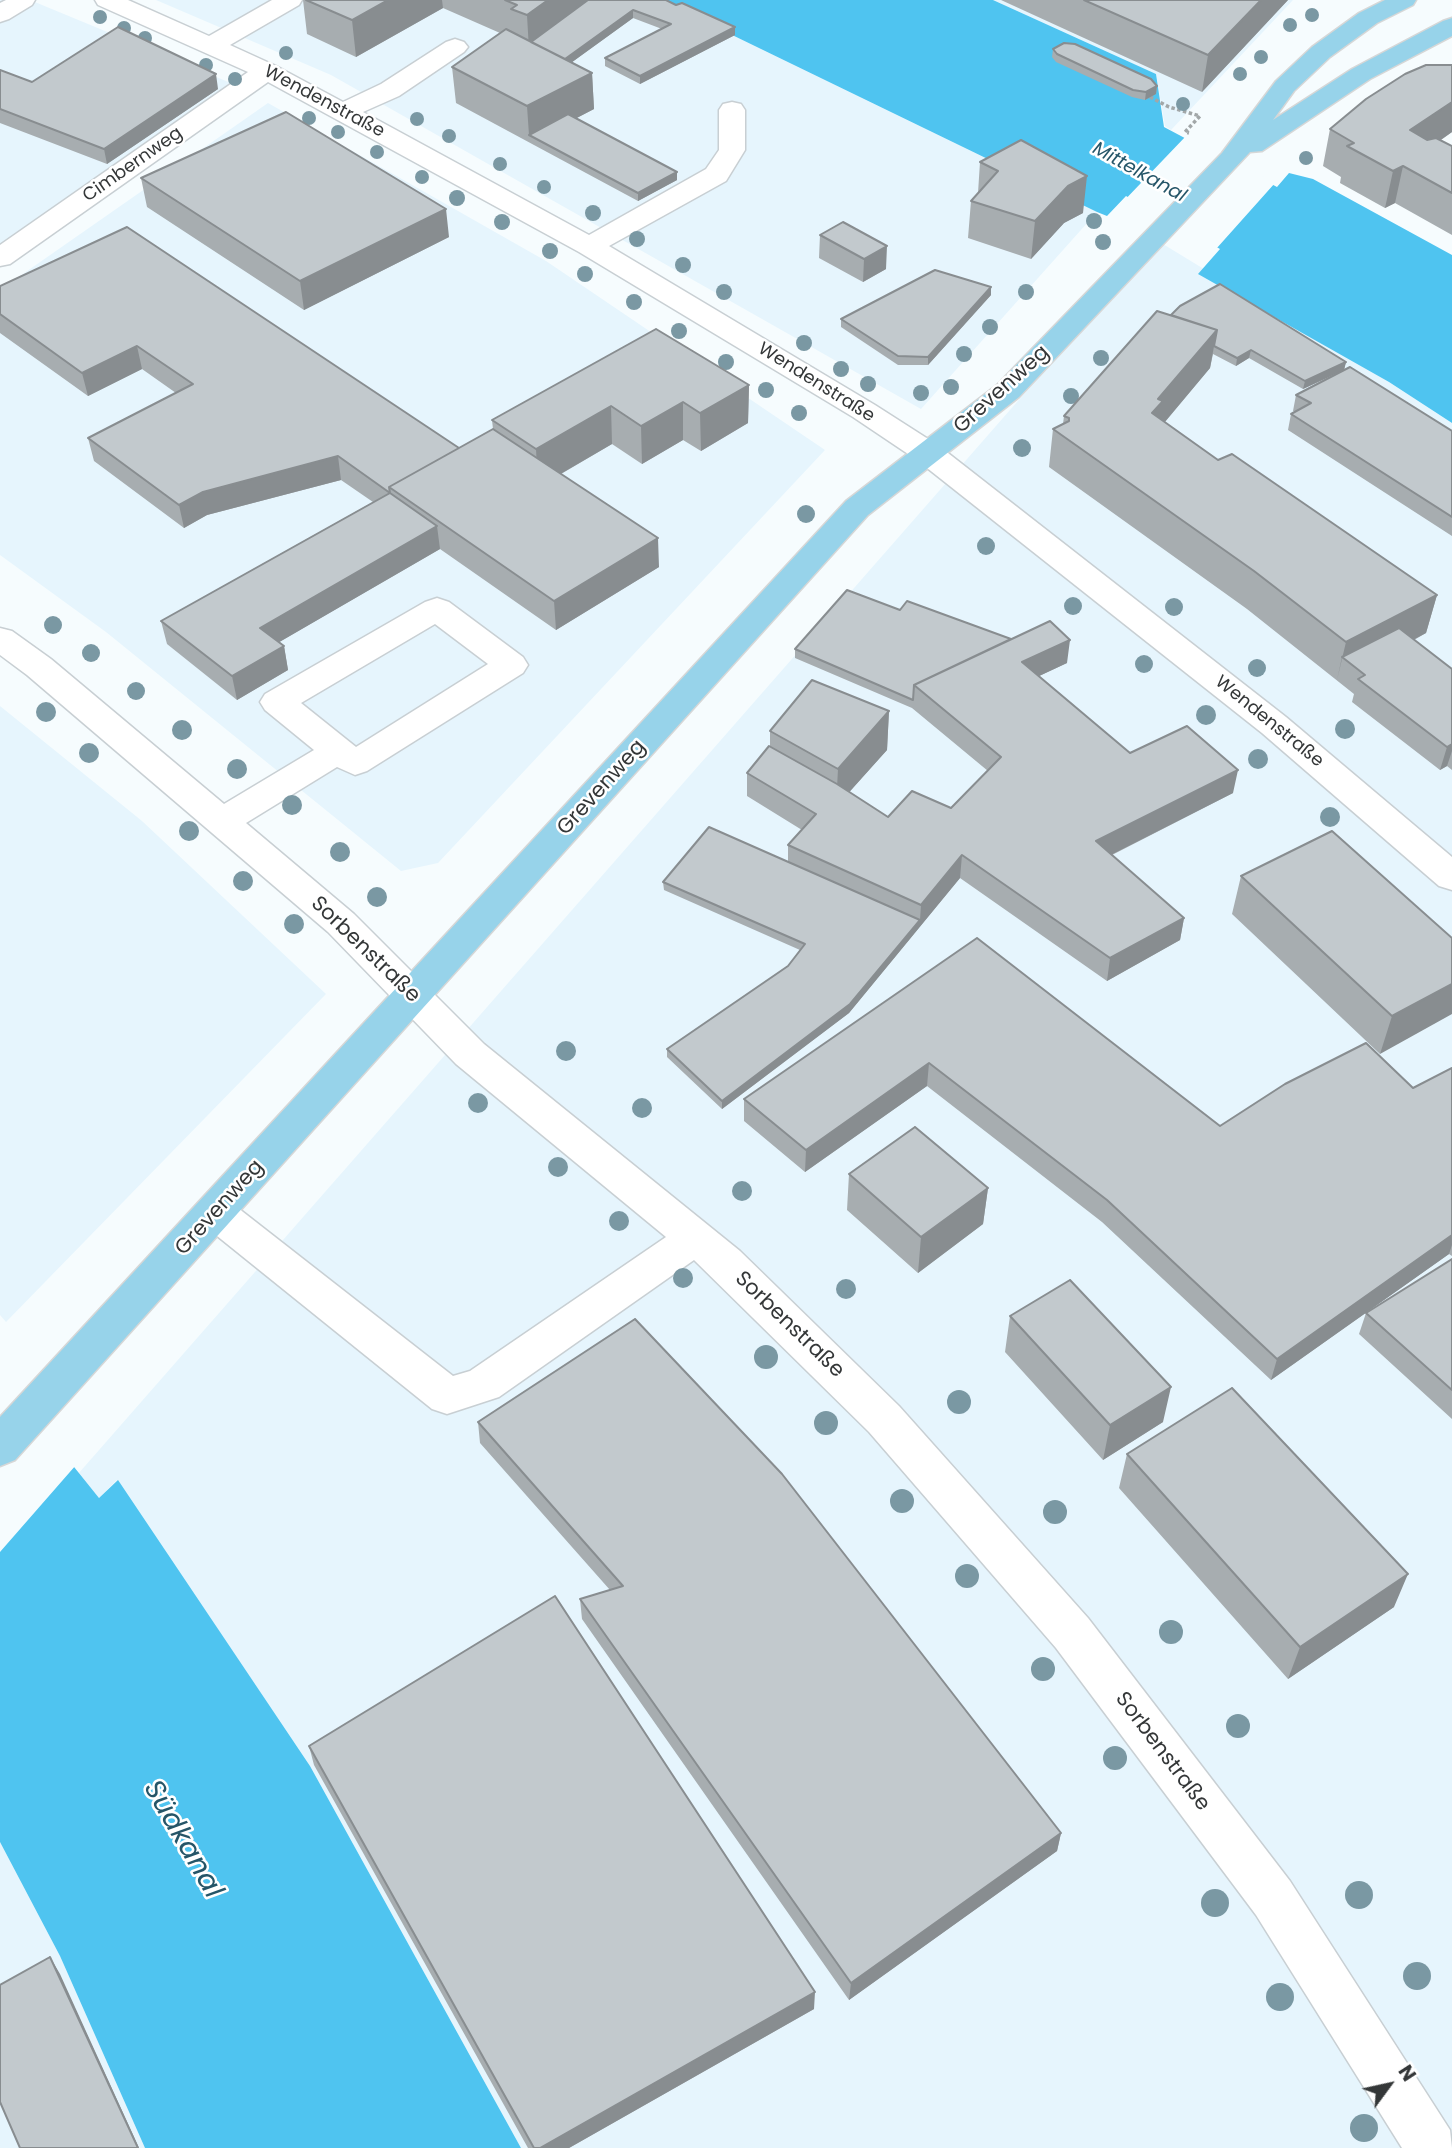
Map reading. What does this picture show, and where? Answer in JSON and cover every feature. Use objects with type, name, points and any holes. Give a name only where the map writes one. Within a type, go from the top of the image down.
[{"type":"main road","name":"Grevenweg","points":[[0,1447],[857,508],[1008,391],[1231,159],[1285,86],[1321,52],[1368,18],[1404,0]]},
{"type":"main road","name":"Grevenweg","points":[[1231,159],[1361,74],[1452,26]]},
{"type":"street","points":[[0,14],[23,0]]},
{"type":"street","name":"Wendenstraße","points":[[107,0],[267,71],[589,246],[841,397],[928,453],[1274,725],[1452,877]]},
{"type":"street","points":[[209,46],[290,0]]},
{"type":"street","points":[[342,112],[390,90],[455,47]]},
{"type":"street","name":"Cimbernweg","points":[[0,258],[267,71]]},
{"type":"street","points":[[589,246],[716,175],[732,150],[732,110]]},
{"type":"street","points":[[437,609],[511,665],[355,763],[338,751],[277,702],[437,609]]},
{"type":"street","name":"Sorbenstraße","points":[[0,639],[39,667],[341,923],[470,1054],[726,1263],[884,1419],[1072,1633],[1273,1898],[1432,2148]]},
{"type":"street","points":[[222,822],[338,751]]},
{"type":"street","points":[[215,1212],[447,1396],[484,1384],[695,1238]]},
{"type":"path","points":[[1150,97],[1170,107],[1200,116],[1185,132],[1189,133]]},
{"type":"shaded area","points":[[0,0],[30,0],[238,86],[0,246]]},
{"type":"shaded area","points":[[156,0],[660,0],[1097,212],[921,409],[331,75]]},
{"type":"shaded area","points":[[993,0],[1293,0],[1171,130],[1165,126],[1156,74]]},
{"type":"shaded area","points":[[268,103],[546,261],[825,450],[438,863],[401,871],[106,632],[0,555],[0,290]]},
{"type":"shaded area","points":[[1158,241],[1452,423],[1452,2148],[521,2148],[310,1766],[117,1480],[99,1498],[78,1474]]},
{"type":"shaded area","points":[[0,706],[142,821],[326,994],[6,1322],[0,1315]]},
{"type":"shaded area","points":[[0,1842],[60,1956],[145,2148],[0,2148]]},
{"type":"water","name":"Mittelkanal","points":[[660,0],[993,0],[1156,74],[1164,127],[1277,187],[1289,173],[1313,179],[1452,255],[1452,423],[1389,382],[1198,274],[1220,249],[1126,196],[1107,216],[1097,212]]},
{"type":"water","name":"Südkanal","points":[[0,1375],[99,1498],[118,1480],[310,1766],[521,2148],[145,2148],[60,1956],[0,1842]]},
{"type":"pier","points":[[1186,136],[1275,183],[1208,258],[1215,250],[1127,200],[1118,207]]},
{"type":"pier","points":[[0,1372],[76,1465],[0,1552]]},
{"type":"building","points":[[306,0],[388,0],[352,20]]},
{"type":"building","points":[[505,0],[548,0],[527,15],[511,9],[517,5]]},
{"type":"building","points":[[588,0],[666,0],[676,5],[682,3],[735,27],[640,76],[605,58],[671,24],[633,10],[565,59],[531,42]]},
{"type":"building","points":[[1084,0],[1261,0],[1208,55]]},
{"type":"building","points":[[118,27],[216,74],[104,149],[0,109],[0,70],[32,82]]},
{"type":"building","points":[[506,29],[592,73],[527,106],[452,67]]},
{"type":"building","points":[[1064,43],[1075,44],[1151,79],[1157,86],[1146,92],[1133,90],[1057,54],[1053,49]]},
{"type":"building","points":[[1426,65],[1452,65],[1452,102],[1410,130],[1427,140],[1436,138],[1452,146],[1452,193],[1403,166],[1393,171],[1347,146],[1354,143],[1330,129],[1366,99],[1405,74]]},
{"type":"building","points":[[286,112],[446,209],[300,281],[141,178]]},
{"type":"building","points":[[568,114],[677,172],[638,193],[529,135]]},
{"type":"building","points":[[1021,140],[1087,176],[1068,186],[1035,221],[971,201],[998,171],[980,162]]},
{"type":"building","points":[[843,222],[887,246],[864,259],[820,235]]},
{"type":"building","points":[[127,227],[459,448],[389,487],[390,493],[338,456],[203,492],[179,505],[88,438],[193,384],[137,346],[82,373],[0,314],[0,286]]},
{"type":"building","points":[[935,270],[991,287],[928,357],[898,356],[841,319]]},
{"type":"building","points":[[1220,284],[1346,362],[1305,381],[1251,350],[1237,358],[1214,346],[1217,330],[1171,315],[1180,306]]},
{"type":"building","points":[[1157,311],[1217,330],[1158,399],[1163,401],[1152,413],[1218,460],[1232,454],[1437,595],[1346,642],[1254,571],[1053,429],[1069,421],[1069,418],[1064,416]]},
{"type":"building","points":[[656,329],[749,385],[700,413],[683,402],[641,426],[611,406],[536,449],[492,420]]},
{"type":"building","points":[[1350,367],[1452,431],[1452,517],[1291,414],[1311,403],[1296,395]]},
{"type":"building","points":[[493,429],[658,538],[554,601],[389,487]]},
{"type":"building","points":[[390,493],[437,526],[260,628],[284,646],[232,676],[161,621]]},
{"type":"building","points":[[847,590],[900,610],[907,601],[1011,639],[914,685],[913,700],[795,649]]},
{"type":"building","points":[[1050,621],[1070,640],[1022,662],[1130,753],[1187,726],[1238,770],[1096,841],[1184,918],[1110,958],[962,855],[921,905],[788,845],[816,814],[747,773],[769,746],[837,784],[888,817],[912,791],[951,808],[1001,757],[914,685]]},
{"type":"building","points":[[1399,628],[1452,669],[1452,744],[1447,747],[1358,679],[1365,675],[1342,657]]},
{"type":"building","points":[[812,680],[889,711],[838,769],[770,731]]},
{"type":"building","points":[[709,827],[920,920],[850,1004],[722,1101],[667,1049],[788,966],[805,944],[663,882]]},
{"type":"building","points":[[1332,831],[1452,938],[1452,984],[1392,1016],[1241,876]]},
{"type":"building","points":[[977,938],[1220,1126],[1285,1084],[1366,1043],[1413,1088],[1452,1068],[1452,1235],[1277,1359],[1107,1200],[929,1063],[806,1150],[744,1099]]},
{"type":"building","points":[[915,1127],[988,1188],[921,1237],[849,1174]]},
{"type":"building","points":[[1452,1259],[1452,1390],[1366,1313]]},
{"type":"building","points":[[1070,1280],[1171,1387],[1110,1425],[1010,1316]]},
{"type":"building","points":[[635,1319],[782,1474],[1061,1833],[851,1983],[580,1599],[623,1586],[478,1422]]},
{"type":"building","points":[[1232,1388],[1408,1574],[1300,1647],[1127,1454]]},
{"type":"building","points":[[555,1596],[815,1992],[540,2148],[534,2148],[309,1746]]},
{"type":"building","points":[[50,1957],[138,2148],[20,2148],[0,2102],[0,1985]]}]
